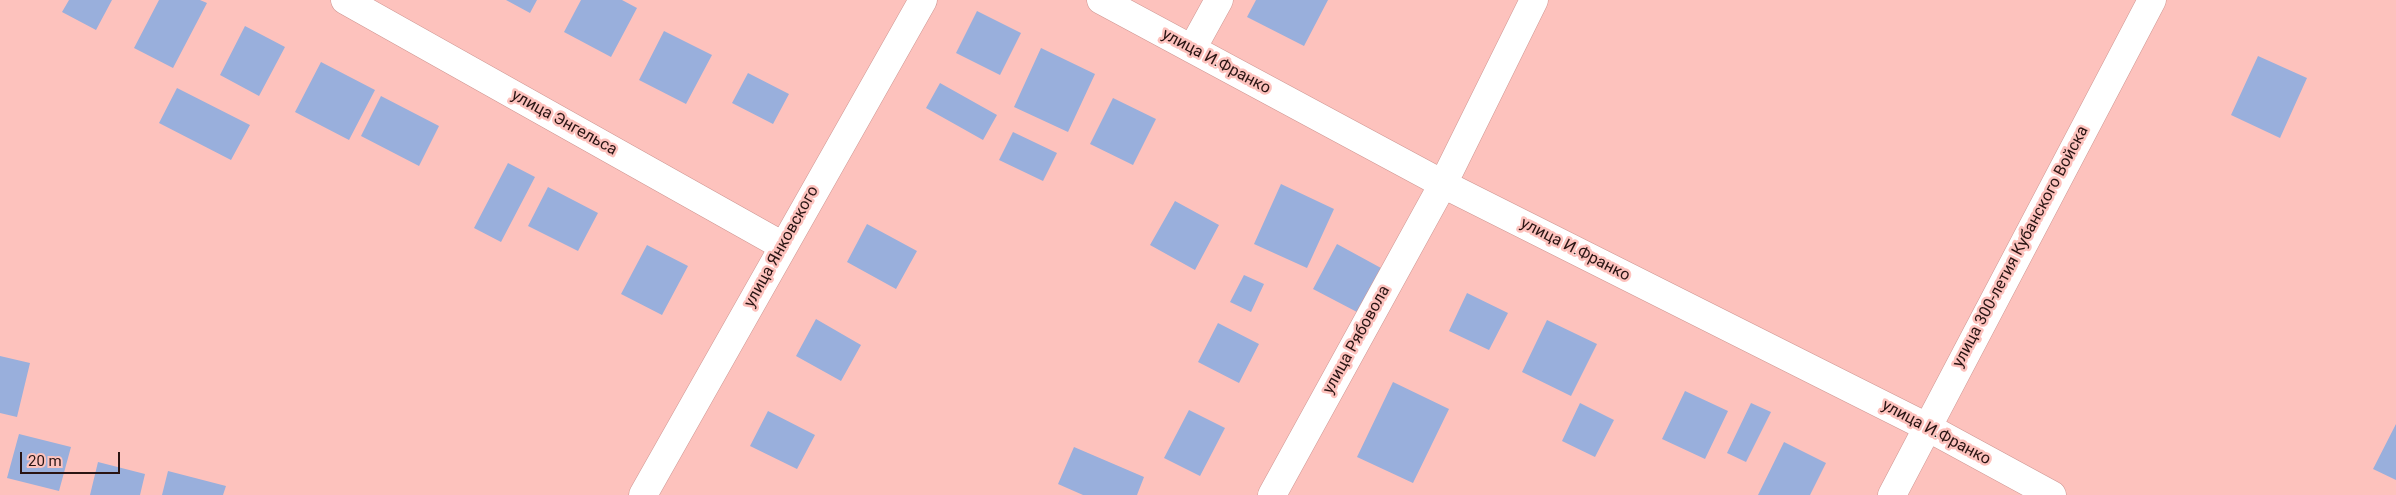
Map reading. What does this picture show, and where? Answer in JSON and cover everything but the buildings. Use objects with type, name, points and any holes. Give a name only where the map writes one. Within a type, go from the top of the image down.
[{"type":"street","name":"улица Энгельса","points":[[345,0],[782,246]]},
{"type":"street","name":"улица Янковского","points":[[643,495],[782,246],[923,0]]},
{"type":"street","name":"улица И.Франко","points":[[1101,0],[1443,184],[1926,427],[2052,495]]},
{"type":"street","points":[[1192,49],[1218,0]]},
{"type":"street","name":"улица Рябовола","points":[[1272,495],[1443,184],[1534,0]]},
{"type":"street","name":"улица 300-летия Кубанского Войска","points":[[1892,495],[1926,427],[2152,0]]}]
